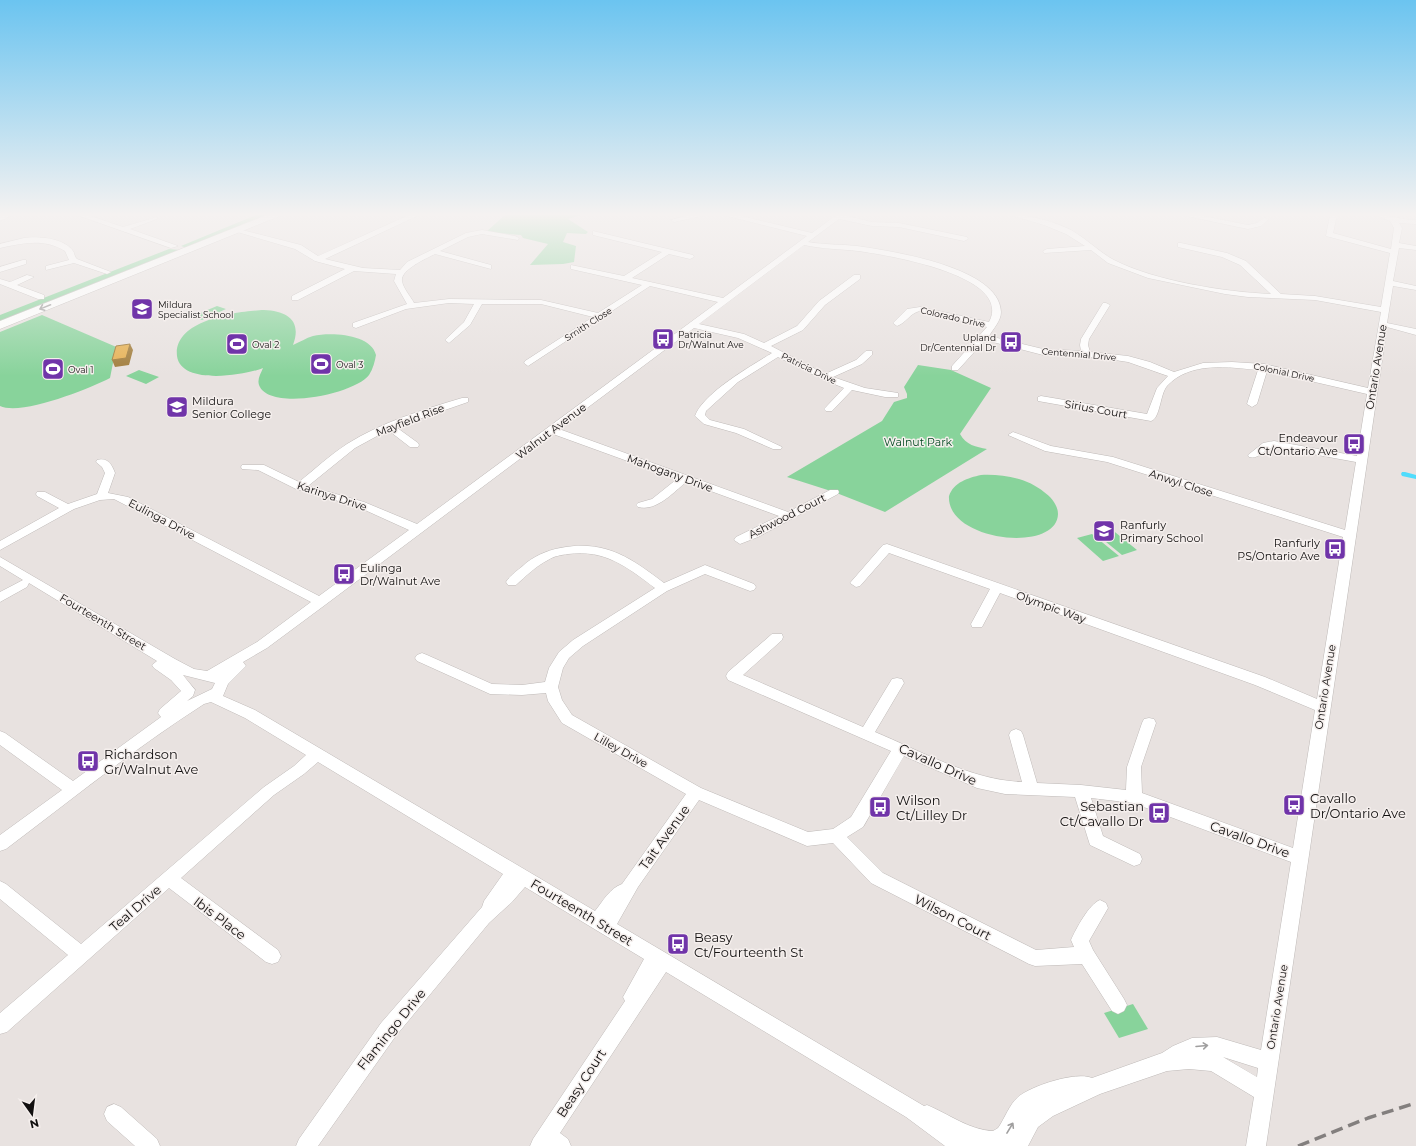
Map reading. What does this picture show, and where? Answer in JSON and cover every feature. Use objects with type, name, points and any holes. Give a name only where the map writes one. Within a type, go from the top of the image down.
[{"type":"highway","points":[[0,313],[116,268]]},
{"type":"highway","points":[[0,325],[142,268]]},
{"type":"street","points":[[96,268],[107,272]]},
{"type":"street","points":[[295,298],[351,268]]},
{"type":"street","points":[[358,268],[402,272]]},
{"type":"street","points":[[406,268],[398,278],[398,284],[411,305]]},
{"type":"street","points":[[580,268],[724,302]]},
{"type":"street","points":[[626,279],[642,268]]},
{"type":"street","name":"Walnut Avenue","points":[[0,836],[71,788],[169,718],[212,686],[262,645],[769,268]]},
{"type":"street","points":[[946,268],[971,278],[988,290],[996,302],[998,312],[991,326],[982,338],[955,368]]},
{"type":"street","points":[[1126,268],[1148,276],[1231,293],[1329,299],[1385,310]]},
{"type":"street","points":[[1249,268],[1278,296]]},
{"type":"street","name":"Ontario Avenue","points":[[1256,1146],[1323,703],[1391,268]]},
{"type":"street","points":[[10,285],[30,277]]},
{"type":"street","points":[[764,346],[800,328],[822,303],[857,277]]},
{"type":"street","points":[[0,281],[41,297]]},
{"type":"street","points":[[1389,282],[1416,287]]},
{"type":"street","name":"Smith Close","points":[[528,363],[648,284]]},
{"type":"street","points":[[356,324],[383,313],[411,305],[444,301],[541,302],[600,316]]},
{"type":"street","points":[[450,340],[467,323],[480,301]]},
{"type":"street","points":[[1087,355],[1084,345],[1085,339],[1106,305]]},
{"type":"street","name":"Colorado Drive","points":[[897,324],[910,311],[920,309],[991,326]]},
{"type":"street","name":"Patricia Drive","points":[[695,323],[726,332],[764,346],[825,377],[875,393],[895,395]]},
{"type":"street","points":[[1383,325],[1416,332]]},
{"type":"street","name":"Centennial Drive","points":[[982,338],[1043,352],[1128,359],[1147,364],[1174,375]]},
{"type":"street","points":[[777,447],[732,428],[707,422],[700,416],[702,410],[735,380],[778,353]]},
{"type":"street","points":[[825,377],[859,362],[869,353]]},
{"type":"street","name":"Colonial Drive","points":[[1174,375],[1206,366],[1227,364],[1264,366],[1372,392]]},
{"type":"street","points":[[1252,404],[1264,366]]},
{"type":"street","name":"Sirius Court","points":[[1041,399],[1151,418],[1164,384],[1174,375]]},
{"type":"street","points":[[829,409],[851,386]]},
{"type":"street","name":"Mayfield Rise","points":[[300,487],[350,447],[389,426],[464,400]]},
{"type":"street","points":[[389,426],[414,445]]},
{"type":"street","name":"Mahogany Drive","points":[[552,430],[789,516]]},
{"type":"street","name":"Anwyl Close","points":[[1013,435],[1049,449],[1109,459],[1310,524],[1349,535]]},
{"type":"street","points":[[1253,455],[1267,445],[1274,444],[1361,460]]},
{"type":"street","points":[[101,462],[107,465],[110,473],[101,497]]},
{"type":"street","name":"Karinya Drive","points":[[246,467],[260,467],[300,487],[360,504],[418,529]]},
{"type":"street","points":[[642,505],[656,501],[685,478]]},
{"type":"street","name":"Ashwood Court","points":[[740,540],[834,492]]},
{"type":"street","points":[[41,494],[68,508]]},
{"type":"street","name":"Eulinga Drive","points":[[0,546],[68,508],[89,499],[112,496],[124,499],[321,602]]},
{"type":"street","points":[[512,582],[543,557],[574,548],[591,548],[606,551],[617,556],[663,588]]},
{"type":"street","name":"Olympic Way","points":[[856,583],[887,548],[1323,703]]},
{"type":"street","name":"Fourteenth Street","points":[[0,561],[191,673],[212,686],[250,714],[913,1110],[963,1146]]},
{"type":"street","points":[[422,658],[490,689],[522,690],[551,687],[556,668],[564,655],[578,643],[663,588],[705,569],[750,587]]},
{"type":"street","name":"Fourteenth Street","points":[[0,570],[169,671],[180,680],[192,698],[212,686]]},
{"type":"street","points":[[0,598],[23,584]]},
{"type":"street","points":[[977,624],[997,587]]},
{"type":"street","name":"Cavallo Drive","points":[[777,637],[733,676],[977,782],[1005,788],[1081,791],[1134,797],[1300,858]]},
{"type":"street","name":"Walnut Avenue","points":[[0,844],[162,716],[188,691],[198,679],[212,686]]},
{"type":"street","points":[[867,733],[896,683]]},
{"type":"street","name":"Lilley Drive","points":[[551,687],[555,701],[567,719],[696,792],[807,839],[836,836],[857,822],[901,748]]},
{"type":"street","points":[[1134,797],[1133,780],[1135,762],[1149,723]]},
{"type":"street","points":[[1016,735],[1031,789]]},
{"type":"street","points":[[0,737],[71,788]]},
{"type":"street","name":"Teal Drive","points":[[0,1025],[269,791],[298,770],[313,752]]},
{"type":"street","points":[[1081,791],[1096,840],[1134,859]]},
{"type":"street","name":"Tait Avenue","points":[[602,924],[696,792]]},
{"type":"street","name":"Wilson Court","points":[[836,836],[877,878],[1035,958],[1086,955]]},
{"type":"street","name":"Flamingo Drive","points":[[306,1146],[346,1087],[388,1030],[483,917],[506,897],[519,874]]},
{"type":"street","name":"Ibis Place","points":[[168,879],[272,956]]},
{"type":"street","points":[[1,889],[81,955]]},
{"type":"street","points":[[1100,908],[1080,940],[1086,955],[1118,1005]]},
{"type":"street","name":"Beasy Court","points":[[549,1143],[622,1020],[649,984],[659,958]]},
{"type":"street","name":"Fourteenth Street","points":[[1167,1062],[1178,1052],[1193,1047],[1209,1046],[1229,1048],[1268,1062]]},
{"type":"street","name":"Fourteenth Street","points":[[1018,1146],[1031,1120],[1038,1113],[1103,1083],[1167,1062],[1190,1059],[1214,1062],[1264,1092]]},
{"type":"street","name":"Fourteenth Street","points":[[913,1110],[933,1117],[963,1133],[992,1142],[1000,1139],[1006,1134],[1019,1111],[1025,1104],[1035,1098],[1050,1091],[1103,1083]]},
{"type":"street","points":[[114,1114],[150,1146]]},
{"type":"green space","points":[[119,268],[134,268],[0,323],[0,315]]},
{"type":"green space","points":[[217,306],[226,309],[202,320],[193,316]]},
{"type":"green space","points":[[264,310],[286,315],[291,319],[296,330],[293,345],[313,336],[330,334],[349,336],[367,343],[373,348],[376,355],[373,368],[369,375],[361,382],[331,394],[295,399],[278,398],[266,393],[259,385],[258,381],[263,368],[243,373],[215,376],[201,375],[190,372],[181,365],[177,356],[179,343],[186,333],[196,325],[225,315]]},
{"type":"green space","name":"Oval 1","points":[[42,315],[121,349],[115,353],[110,378],[55,400],[23,407],[10,408],[0,406],[0,332]]},
{"type":"green space","name":"Walnut Park","points":[[918,365],[951,370],[991,388],[960,434],[968,443],[987,449],[885,512],[834,492],[787,477],[882,421],[894,402],[907,398],[904,387]]},
{"type":"green space","points":[[139,370],[159,377],[146,384],[126,376]]},
{"type":"green space","points":[[981,475],[998,475],[1022,480],[1044,492],[1057,507],[1058,514],[1053,527],[1040,534],[1022,538],[1002,537],[982,532],[965,523],[953,511],[949,496],[954,487],[962,481]]},
{"type":"green space","points":[[1110,528],[1137,550],[1122,555],[1095,533]]},
{"type":"green space","points":[[1092,534],[1119,556],[1103,561],[1077,538]]},
{"type":"green space","points":[[1133,1004],[1148,1029],[1119,1038],[1104,1013]]},
{"type":"building","points":[[130,344],[126,358],[112,360],[116,346]]},
{"type":"waterway","points":[[1405,474],[1416,477]]},
{"type":"railway","points":[[1298,1146],[1368,1118],[1416,1103]]},
{"type":"place","name":"Mildura Specialist School","points":[[142,309]]},
{"type":"place","name":"Patricia Dr/Walnut Ave","points":[[663,339]]},
{"type":"place","name":"Upland Dr/Centennial Dr","points":[[1011,342]]},
{"type":"place","name":"Oval 2","points":[[237,344]]},
{"type":"place","name":"Oval 3","points":[[321,364]]},
{"type":"place","name":"Oval 1","points":[[53,369]]},
{"type":"place","name":"Mildura Senior College","points":[[177,407]]},
{"type":"place","name":"Endeavour Ct/Ontario Ave","points":[[1354,444]]},
{"type":"place","name":"Ranfurly Primary School","points":[[1104,531]]},
{"type":"place","name":"Ranfurly PS/Ontario Ave","points":[[1335,549]]},
{"type":"place","name":"Eulinga Dr/Walnut Ave","points":[[344,574]]},
{"type":"place","name":"Richardson Gr/Walnut Ave","points":[[88,761]]},
{"type":"place","name":"Cavallo Dr/Ontario Ave","points":[[1294,805]]},
{"type":"place","name":"Wilson Ct/Lilley Dr","points":[[880,807]]},
{"type":"place","name":"Sebastian Ct/Cavallo Dr","points":[[1159,813]]},
{"type":"place","name":"Beasy Ct/Fourteenth St","points":[[678,944]]}]
